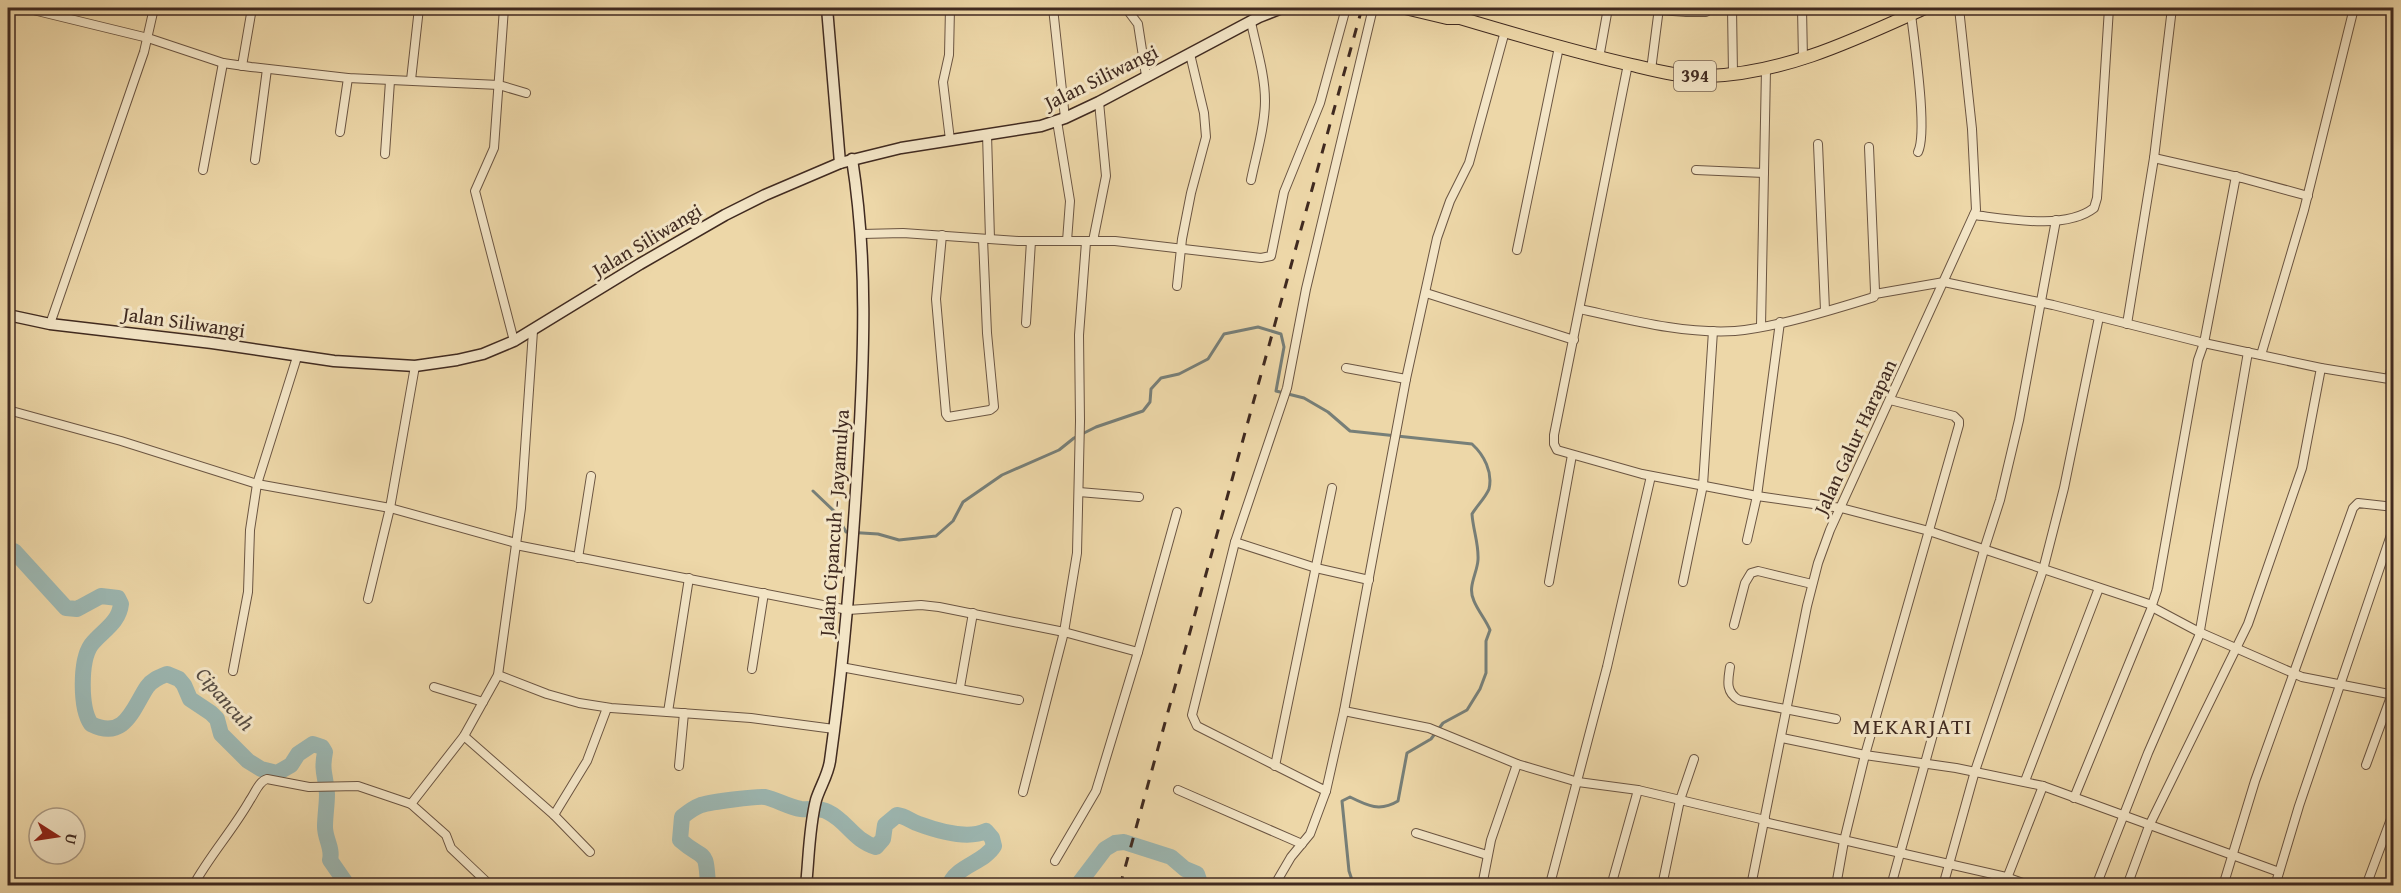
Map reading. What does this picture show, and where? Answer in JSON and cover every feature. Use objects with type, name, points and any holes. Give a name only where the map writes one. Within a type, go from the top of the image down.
[{"type":"main road","name":"394","points":[[1405,8],[1425,10],[1447,18],[1460,18],[1599,58],[1651,70],[1698,76],[1766,69],[1803,60],[1925,8]]},
{"type":"main road","name":"394","points":[[1443,8],[1450,10],[1460,18]]},
{"type":"street","points":[[25,8],[148,38],[223,63],[348,78],[499,85],[526,93]]},
{"type":"street","points":[[50,324],[148,38],[154,8]]},
{"type":"street","points":[[242,66],[252,8]]},
{"type":"street","points":[[411,80],[419,8]]},
{"type":"street","points":[[504,8],[494,148],[475,191],[514,341]]},
{"type":"street","points":[[827,8],[840,163]]},
{"type":"street","points":[[950,8],[949,55],[943,82],[950,140]]},
{"type":"street","points":[[1053,8],[1070,201],[1067,241]]},
{"type":"street","points":[[1126,8],[1138,24],[1146,76]]},
{"type":"street","name":"Jalan Siliwangi","points":[[8,315],[50,324],[212,343],[297,357],[361,364],[415,366],[483,354],[533,331],[640,264],[725,215],[765,195],[852,159],[1061,119],[1099,102],[1282,8]]},
{"type":"street","points":[[862,234],[903,233],[1031,241],[1089,241],[1181,247],[1261,258],[1271,256],[1284,192],[1320,103],[1346,8]]},
{"type":"street","points":[[1326,791],[1197,726],[1192,715],[1235,542],[1287,388],[1313,257],[1373,8]]},
{"type":"street","points":[[1599,58],[1608,8]]},
{"type":"street","points":[[1732,8],[1733,74]]},
{"type":"street","points":[[1802,8],[1803,60]]},
{"type":"street","name":"Jalan Galur Harapan","points":[[1751,885],[1812,584],[1823,547],[1974,215],[1977,199],[1972,129],[1959,8]]},
{"type":"street","points":[[1974,215],[2016,220],[2056,220],[2076,218],[2086,214],[2096,204],[2109,8]]},
{"type":"street","points":[[2127,324],[2154,158],[2172,8]]},
{"type":"street","points":[[2261,355],[2308,196],[2354,8]]},
{"type":"street","points":[[1651,70],[1659,9],[1706,12]]},
{"type":"street","points":[[1911,14],[1921,111],[1922,138],[1918,152]]},
{"type":"street","points":[[1251,22],[1263,76],[1265,101],[1251,180]]},
{"type":"street","points":[[1274,885],[1284,867],[1310,834],[1317,821],[1326,791],[1344,711],[1406,379],[1442,223],[1469,163],[1505,31]]},
{"type":"street","points":[[1517,250],[1560,47]]},
{"type":"street","points":[[1177,286],[1181,247],[1191,193],[1206,137],[1204,113],[1190,54]]},
{"type":"street","points":[[202,170],[223,63]]},
{"type":"street","points":[[1628,64],[1554,435],[1557,450],[1651,476],[1757,496],[1841,508],[1929,531],[2152,606],[2199,632],[2294,673],[2340,686],[2393,694],[2366,765]]},
{"type":"street","points":[[255,160],[267,69]]},
{"type":"street","points":[[1761,326],[1766,69]]},
{"type":"street","points":[[340,132],[348,78]]},
{"type":"street","points":[[385,154],[390,81]]},
{"type":"street","points":[[1023,792],[1064,632],[1077,553],[1080,441],[1079,335],[1089,241],[1106,176],[1099,102]]},
{"type":"street","points":[[942,235],[936,299],[948,417],[990,410],[994,407],[987,333],[987,134]]},
{"type":"street","points":[[1818,144],[1825,310]]},
{"type":"street","points":[[1869,147],[1875,294]]},
{"type":"street","points":[[2154,158],[2236,176],[2308,196]]},
{"type":"street","name":"Jalan Cipancuh - Jayamulya","points":[[806,885],[811,825],[817,797],[828,772],[834,729],[848,610],[855,524],[863,355],[862,234],[852,159]]},
{"type":"street","points":[[1696,170],[1764,173]]},
{"type":"street","points":[[2074,798],[2157,590],[2198,360],[2204,343],[2236,176]]},
{"type":"street","points":[[1891,885],[2000,500],[2042,303],[2056,220]]},
{"type":"street","points":[[1026,323],[1031,241]]},
{"type":"street","points":[[1580,309],[1649,324],[1713,331],[1746,330],[1870,298],[1875,294],[1944,282],[2042,303],[2204,343],[2321,368],[2391,380],[2394,355]]},
{"type":"street","points":[[1426,293],[1574,339]]},
{"type":"street","points":[[1943,885],[1975,771],[2043,570],[2064,488],[2099,317]]},
{"type":"street","points":[[1747,540],[1757,496],[1780,322]]},
{"type":"street","points":[[411,804],[464,736],[498,675],[516,544],[533,356],[533,331]]},
{"type":"street","points":[[1683,582],[1703,485],[1713,331]]},
{"type":"street","points":[[2096,885],[2148,753],[2197,640],[2248,352]]},
{"type":"street","points":[[233,670],[248,592],[250,530],[257,484],[297,357]]},
{"type":"street","points":[[368,599],[390,508],[415,366]]},
{"type":"street","points":[[1346,368],[1406,379]]},
{"type":"street","points":[[2127,885],[2149,826],[2238,649],[2302,468],[2321,368]]},
{"type":"street","points":[[1836,885],[1865,755],[1959,421],[1954,416],[1890,400]]},
{"type":"street","points":[[8,410],[121,441],[257,484],[390,508],[516,544],[579,558],[848,610],[921,605],[973,613],[1064,632],[1138,652]]},
{"type":"street","points":[[1549,582],[1572,455]]},
{"type":"street","points":[[579,558],[591,476]]},
{"type":"street","points":[[1550,884],[1578,782],[1651,476]]},
{"type":"street","points":[[1275,766],[1332,488]]},
{"type":"street","points":[[1079,492],[1139,497]]},
{"type":"street","points":[[2223,885],[2255,781],[2354,505],[2358,503],[2394,507]]},
{"type":"street","points":[[1055,861],[1094,797],[1177,512]]},
{"type":"street","points":[[2275,885],[2394,526]]},
{"type":"street","points":[[1235,542],[1316,568],[1369,580]]},
{"type":"street","points":[[1734,625],[1745,583],[1751,573],[1758,571],[1812,584]]},
{"type":"street","points":[[668,712],[689,578]]},
{"type":"street","points":[[2025,781],[2100,588]]},
{"type":"street","points":[[752,669],[764,593]]},
{"type":"street","points":[[960,687],[973,613]]},
{"type":"street","points":[[841,667],[960,687],[1019,700]]},
{"type":"street","points":[[1730,667],[1729,688],[1734,697],[1836,719]]},
{"type":"street","points":[[498,675],[547,694],[608,708],[752,718],[834,729]]},
{"type":"street","points":[[434,687],[483,702]]},
{"type":"street","points":[[554,815],[587,760],[608,708]]},
{"type":"street","points":[[1344,711],[1429,728],[1454,736],[1517,764],[1578,782],[1638,790],[1844,841],[1949,864],[2005,881],[2031,885]]},
{"type":"street","points":[[679,766],[684,712]]},
{"type":"street","points":[[464,736],[554,815],[590,852]]},
{"type":"street","points":[[1782,738],[1865,755],[1975,771],[2025,781],[2279,872]]},
{"type":"street","points":[[1662,885],[1680,800],[1694,759]]},
{"type":"street","points":[[1482,885],[1487,855],[1517,764]]},
{"type":"street","points":[[193,885],[210,856],[239,820],[262,781],[267,779],[309,787],[358,786],[411,804],[446,835],[451,849],[491,885]]},
{"type":"street","points":[[2005,881],[2043,786]]},
{"type":"street","points":[[1178,790],[1302,843]]},
{"type":"street","points":[[1611,885],[1638,790]]},
{"type":"street","points":[[2366,885],[2394,811]]},
{"type":"street","points":[[1416,833],[1487,855]]},
{"type":"waterway","points":[[813,491],[835,512],[846,532],[878,534],[899,540],[936,536],[953,521],[963,502],[1002,475],[1059,450],[1074,438],[1096,427],[1143,411],[1150,402],[1151,389],[1161,378],[1179,374],[1208,359],[1224,334],[1258,327],[1281,334],[1284,347],[1276,391],[1304,398],[1328,412],[1350,431],[1472,444],[1484,459],[1490,476],[1488,492],[1472,514],[1478,554],[1472,596],[1490,630],[1486,641],[1486,673],[1480,689],[1467,710],[1443,723],[1431,739],[1407,753],[1398,801],[1380,807],[1368,805],[1350,797],[1342,801],[1349,871],[1354,886]]},
{"type":"waterway","name":"Cipancuh","points":[[8,551],[14,551],[66,608],[77,609],[101,596],[118,598],[121,604],[114,622],[87,652],[83,673],[83,696],[87,717],[91,724],[103,728],[120,725],[127,720],[149,685],[167,674],[179,679],[190,699],[217,719],[221,734],[248,761],[261,769],[277,773],[291,765],[298,754],[313,744],[322,747],[325,752],[324,770],[327,794],[325,827],[330,860],[348,886]]},
{"type":"waterway","name":"Cipancuh","points":[[708,886],[703,856],[680,840],[682,817],[701,805],[760,797],[770,798],[796,808],[825,810],[840,820],[861,840],[876,847],[883,839],[885,825],[897,815],[952,834],[970,835],[986,831],[992,838],[994,846],[984,857],[957,874],[949,886]]},
{"type":"waterway","name":"Cipancuh","points":[[1077,886],[1105,849],[1115,843],[1124,842],[1171,857],[1185,869],[1197,874],[1201,886]]},
{"type":"railway","points":[[1120,886],[1362,8]]},
{"type":"district","name":"MEKARJATI","points":[[1913,726]]}]
